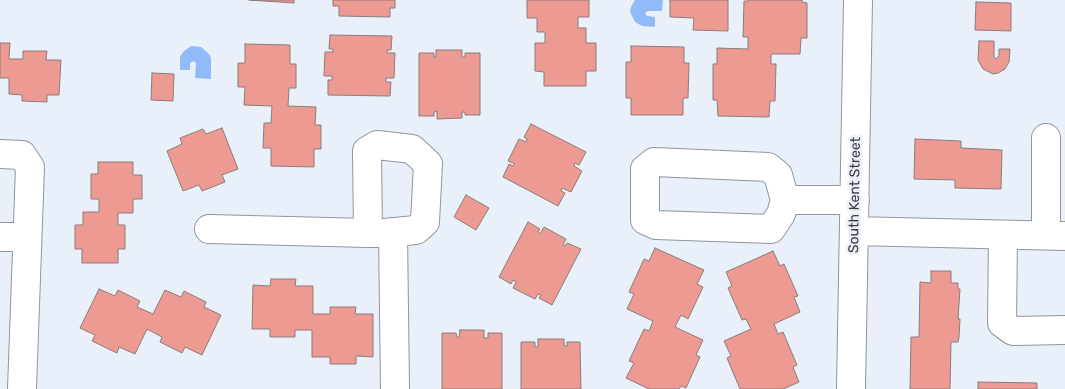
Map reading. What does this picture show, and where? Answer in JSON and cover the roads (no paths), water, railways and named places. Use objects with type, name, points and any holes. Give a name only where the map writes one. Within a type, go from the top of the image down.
[{"type":"street","name":"South Kent Street","points":[[851,389],[858,0]]},
{"type":"street","points":[[854,231],[1055,236],[1046,138]]},
{"type":"street","points":[[0,154],[22,155],[30,167],[22,389]]},
{"type":"street","points":[[654,162],[768,167],[778,175],[785,200],[781,214],[772,229],[656,225],[645,220],[645,168],[654,162]]},
{"type":"street","points":[[785,200],[855,200]]},
{"type":"street","points":[[209,229],[380,233],[395,389]]},
{"type":"street","points":[[1003,235],[1002,323],[1013,331],[1065,330]]},
{"type":"street","points":[[0,237],[27,237]]},
{"type":"water","points":[[635,0],[663,0],[662,11],[648,11],[645,13],[647,16],[655,17],[655,27],[642,26],[635,22],[630,12]]},
{"type":"water","points":[[191,46],[201,47],[209,54],[211,58],[211,79],[195,78],[196,63],[194,61],[190,63],[190,70],[180,70],[180,57]]}]
